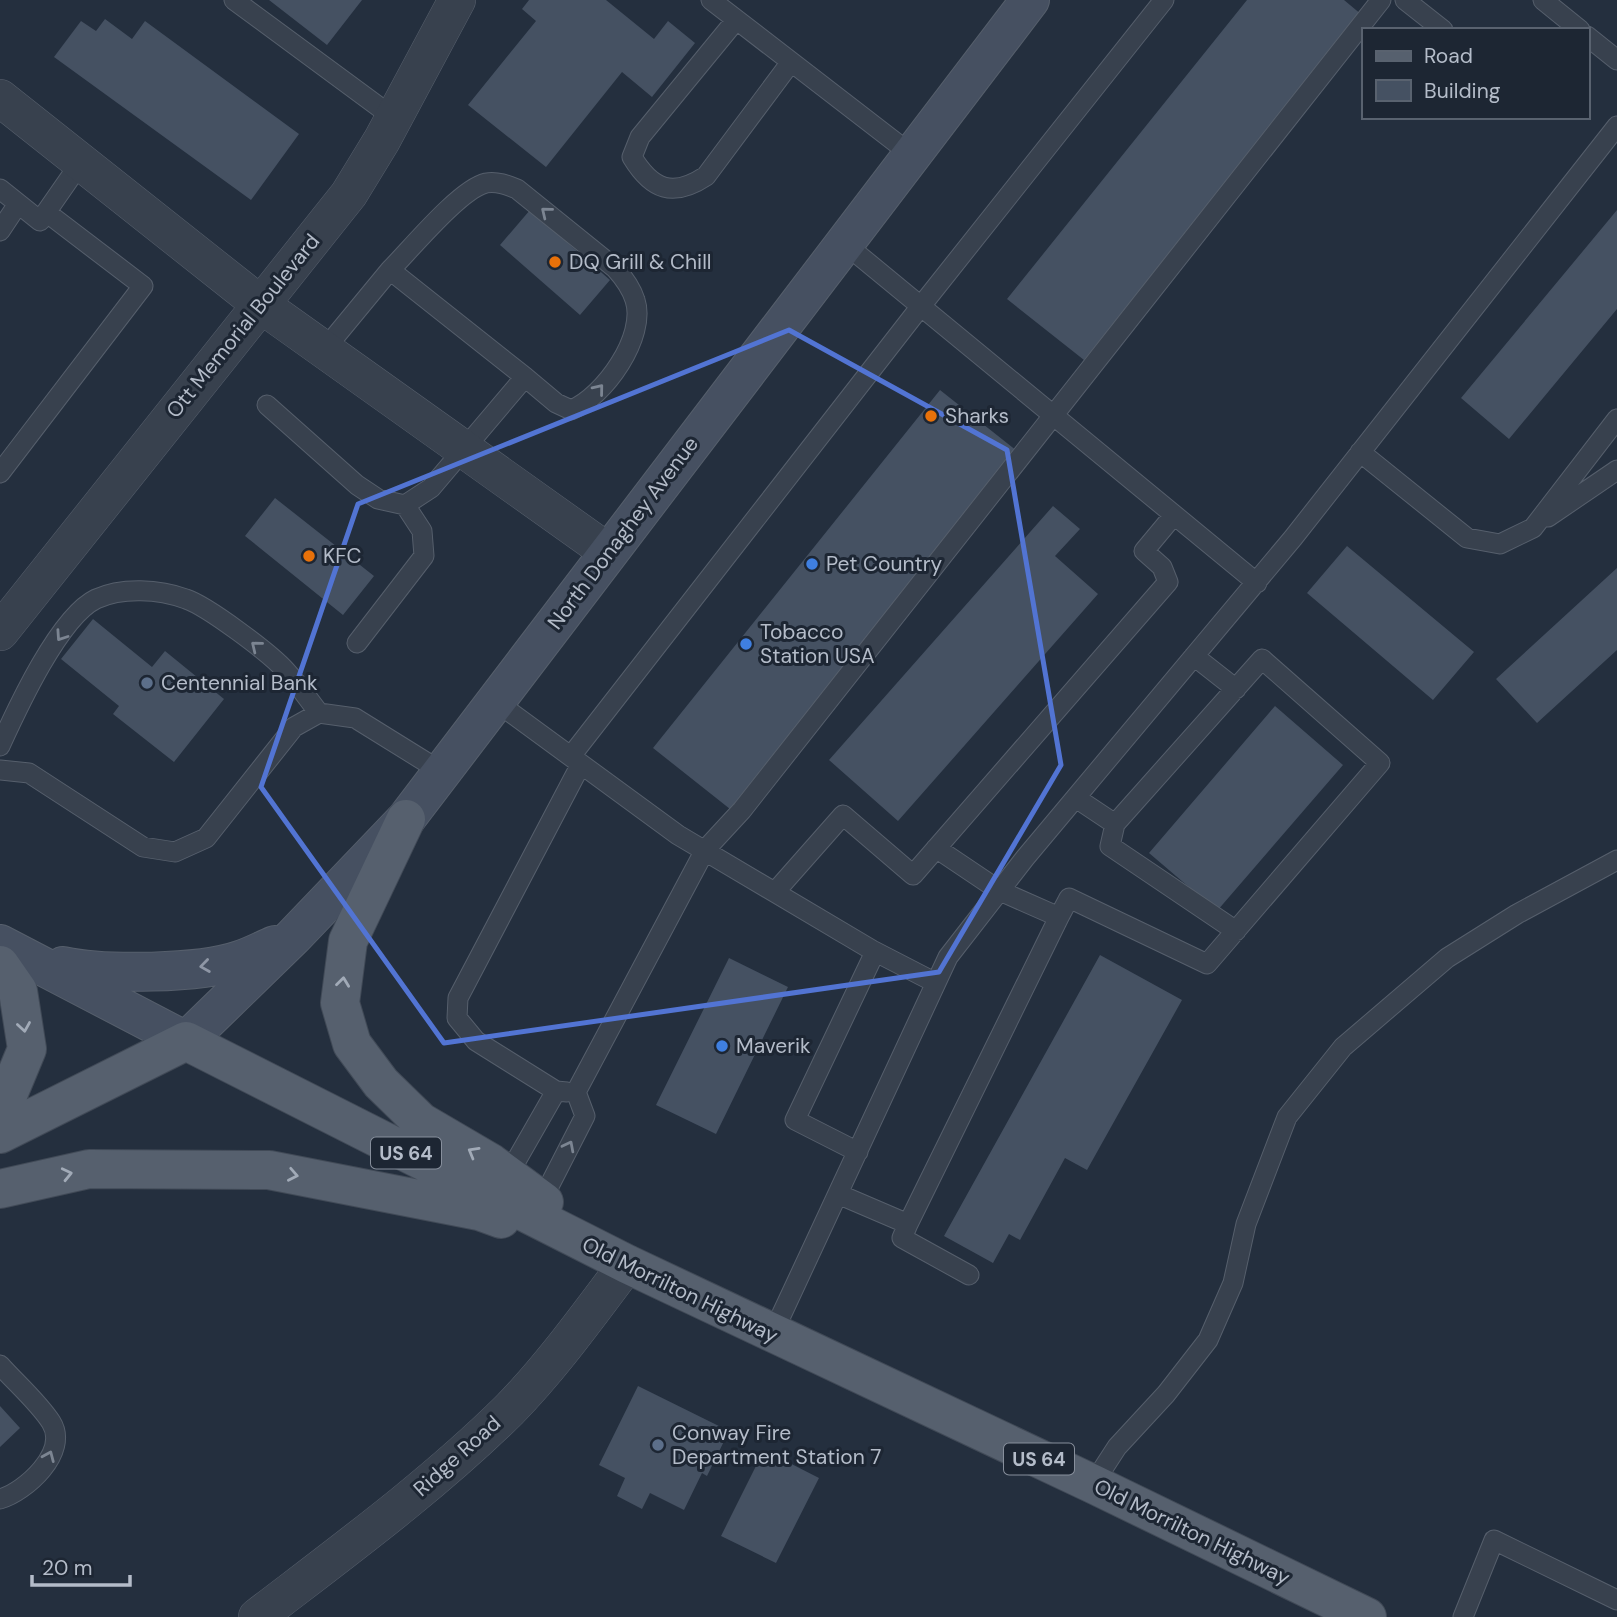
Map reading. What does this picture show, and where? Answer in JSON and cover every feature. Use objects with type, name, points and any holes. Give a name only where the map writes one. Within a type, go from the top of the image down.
[{"type":"main road","points":[[406,819],[348,941],[340,1003],[352,1044],[382,1083],[421,1122],[508,1175],[627,1264]]},
{"type":"main road","points":[[0,1114],[27,1049],[18,991],[18,963]]},
{"type":"main road","points":[[0,1134],[186,1041]]},
{"type":"main road","name":"Old Morrilton Highway","points":[[186,1041],[772,1335],[1093,1484],[1367,1617]]},
{"type":"main road","points":[[0,1189],[89,1169],[269,1170],[479,1211],[627,1264]]},
{"type":"street","name":"Ott Memorial Boulevard","points":[[0,632],[349,194],[457,0]]},
{"type":"street","name":"North Donaghey Avenue","points":[[186,1041],[293,937],[406,819],[1030,0]]},
{"type":"street","points":[[0,98],[260,304],[608,552]]},
{"type":"street","points":[[18,963],[86,971],[170,971],[238,961],[293,937]]},
{"type":"street","points":[[0,944],[18,963],[186,1041]]},
{"type":"street","name":"Ridge Road","points":[[257,1617],[396,1509],[509,1409],[568,1343],[627,1264]]},
{"type":"lane","points":[[234,0],[394,117]]},
{"type":"lane","points":[[711,0],[912,155]]},
{"type":"lane","points":[[542,1200],[585,1116],[566,1092],[476,1041],[457,1018],[458,998],[576,760],[921,306],[1164,0]]},
{"type":"lane","points":[[508,1175],[566,1092],[705,850],[741,810],[1051,414],[1381,0]]},
{"type":"lane","points":[[1405,0],[1440,28]]},
{"type":"lane","points":[[1544,0],[1577,28]]},
{"type":"lane","points":[[736,19],[640,137],[632,157],[642,173],[664,189],[688,188],[706,176],[791,62]]},
{"type":"lane","points":[[1589,38],[1617,60]]},
{"type":"lane","points":[[772,1335],[948,957],[1076,798],[1256,583],[1617,126]]},
{"type":"lane","points":[[0,190],[40,221],[81,162]]},
{"type":"lane","points":[[324,350],[390,270],[454,204],[484,183],[503,183],[517,189],[615,268],[627,281],[636,301],[638,322],[630,347],[588,403],[571,410],[556,403],[390,270]]},
{"type":"lane","points":[[0,230],[18,204]]},
{"type":"lane","points":[[0,473],[142,286],[46,212]]},
{"type":"lane","points":[[844,243],[1256,583]]},
{"type":"lane","points":[[405,505],[431,488],[525,377]]},
{"type":"lane","points":[[267,405],[357,485],[378,499],[405,505],[422,531],[424,556],[357,643]]},
{"type":"lane","points":[[1533,528],[1617,419]]},
{"type":"lane","points":[[1360,452],[1467,538],[1500,544],[1533,528],[1617,470]]},
{"type":"lane","points":[[775,892],[844,815],[913,875],[1168,582],[1162,567],[1144,551],[1174,515]]},
{"type":"lane","points":[[0,746],[41,664],[73,619],[95,600],[118,593],[144,591],[187,599],[248,639],[285,670],[319,713]]},
{"type":"lane","points":[[1194,656],[1236,689]]},
{"type":"lane","points":[[969,1275],[902,1238],[1069,898],[1207,964],[1236,931],[1380,763],[1262,659],[1115,824],[1110,846],[1236,931]]},
{"type":"lane","points":[[495,701],[678,835],[875,952],[936,983]]},
{"type":"lane","points":[[0,770],[29,773],[143,847],[175,852],[206,838],[294,727],[319,713],[355,718],[442,772]]},
{"type":"lane","points":[[1076,798],[1115,824]]},
{"type":"lane","points":[[936,848],[1000,891],[1059,917]]},
{"type":"lane","points":[[1093,1484],[1117,1447],[1167,1394],[1208,1340],[1233,1283],[1246,1224],[1287,1117],[1343,1047],[1447,958],[1517,914],[1617,860]]},
{"type":"lane","points":[[858,1152],[795,1120],[875,952]]},
{"type":"lane","points":[[838,1194],[908,1224]]},
{"type":"lane","points":[[0,1365],[53,1424],[55,1441],[41,1473],[11,1496],[0,1499]]},
{"type":"lane","points":[[1463,1617],[1494,1540],[1617,1600]]},
{"type":"highlighted area","points":[[789,330],[1007,450],[1061,765],[939,972],[444,1043],[261,787],[358,504]]},
{"type":"building","points":[[269,0],[362,0],[327,45]]},
{"type":"building","points":[[529,0],[606,0],[654,39],[668,21],[695,43],[652,97],[622,72],[546,167],[468,105],[536,21],[522,9]]},
{"type":"building","points":[[1247,0],[1344,0],[1362,15],[1084,360],[1007,299]]},
{"type":"building","points":[[105,19],[132,39],[145,21],[299,134],[251,200],[54,57],[81,21],[96,31]]},
{"type":"building","name":"DQ Grill & Chill","points":[[530,210],[610,280],[580,315],[500,245]]},
{"type":"building","points":[[1617,210],[1617,309],[1509,439],[1461,398]]},
{"type":"building","points":[[940,390],[1017,451],[730,809],[653,748]]},
{"type":"building","name":"KFC","points":[[275,498],[374,576],[343,615],[245,536]]},
{"type":"building","points":[[1053,506],[1080,529],[1055,556],[1098,594],[898,821],[829,760]]},
{"type":"building","points":[[1347,546],[1474,652],[1433,700],[1307,593]]},
{"type":"building","points":[[1617,568],[1617,650],[1537,723],[1496,679]]},
{"type":"building","name":"Centennial Bank","points":[[93,619],[152,667],[165,651],[224,699],[174,762],[113,714],[119,706],[61,659]]},
{"type":"building","points":[[1275,706],[1343,765],[1217,911],[1149,853]]},
{"type":"building","points":[[1100,955],[1182,1000],[1087,1170],[1065,1158],[1020,1240],[1009,1234],[993,1263],[944,1236]]},
{"type":"building","name":"Maverik","points":[[729,958],[788,987],[716,1134],[656,1105]]},
{"type":"building","points":[[638,1386],[729,1431],[707,1476],[702,1473],[684,1510],[650,1493],[642,1509],[617,1496],[625,1478],[599,1465]]},
{"type":"building","points":[[0,1406],[20,1428],[0,1447]]},
{"type":"building","points":[[764,1450],[819,1478],[776,1563],[721,1536]]},
{"type":"place","name":"DQ Grill & Chill","points":[[555,262]]},
{"type":"place","name":"Sharks","points":[[931,416]]},
{"type":"place","name":"KFC","points":[[309,556]]},
{"type":"place","name":"Pet Country","points":[[812,564]]},
{"type":"place","name":"Tobacco Station USA","points":[[746,644]]},
{"type":"place","name":"Centennial Bank","points":[[147,683]]},
{"type":"place","name":"Maverik","points":[[722,1046]]},
{"type":"place","name":"Conway Fire Department Station 7","points":[[658,1445]]}]
